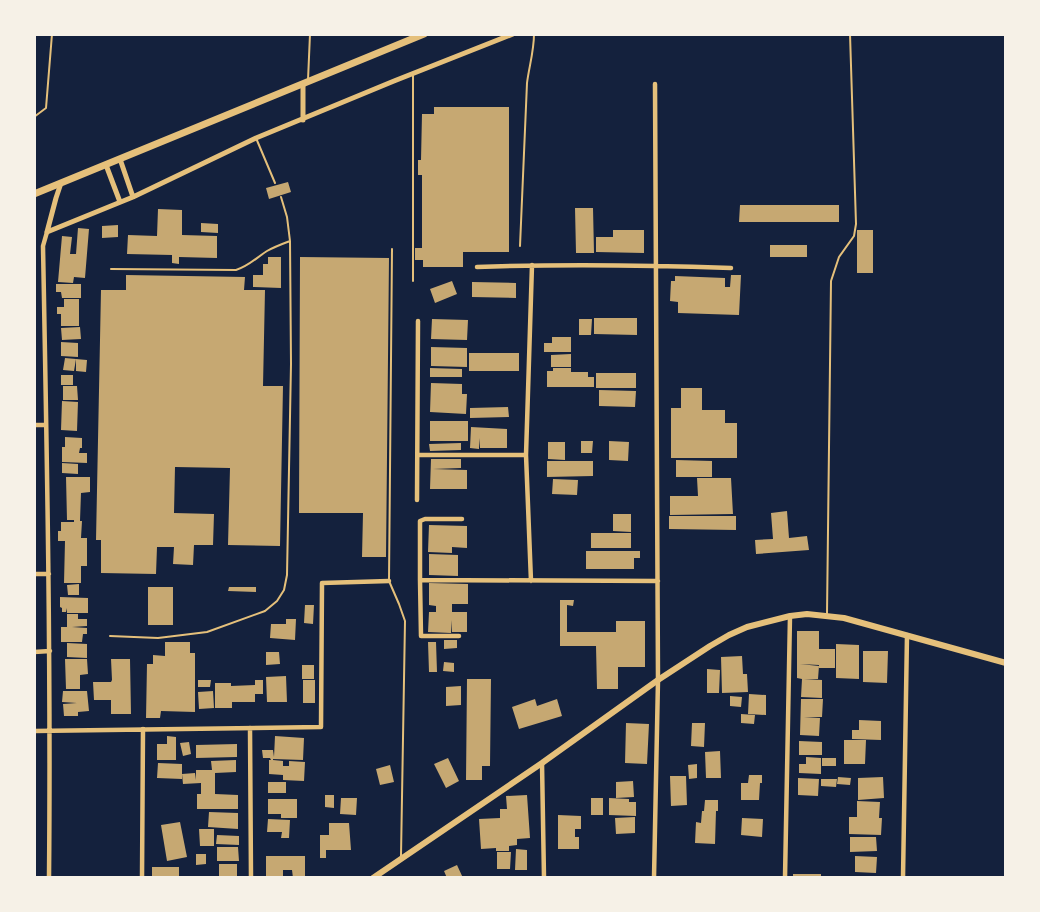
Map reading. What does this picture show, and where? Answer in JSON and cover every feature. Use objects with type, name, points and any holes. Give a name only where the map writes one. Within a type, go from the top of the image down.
[{"type":"main road","points":[[34,194],[424,34]]},
{"type":"main road","points":[[373,878],[543,763],[658,680],[729,635],[747,627],[807,614],[844,618],[1005,663]]},
{"type":"street","points":[[47,232],[133,197],[256,138],[513,34]]},
{"type":"street","points":[[303,120],[305,83]]},
{"type":"street","points":[[654,878],[658,680],[656,84]]},
{"type":"street","points":[[120,159],[133,197]]},
{"type":"street","points":[[106,165],[120,202]]},
{"type":"street","points":[[49,878],[51,731],[43,246],[61,183]]},
{"type":"street","points":[[34,250],[43,246]]},
{"type":"street","points":[[531,581],[526,455],[532,265]]},
{"type":"street","points":[[477,267],[656,265],[731,268]]},
{"type":"street","points":[[417,500],[418,321]]},
{"type":"street","points":[[34,425],[46,425]]},
{"type":"street","points":[[418,455],[526,455]]},
{"type":"street","points":[[459,636],[421,636],[420,521],[462,519]]},
{"type":"street","points":[[34,574],[49,574]]},
{"type":"street","points":[[420,580],[658,581]]},
{"type":"street","points":[[34,731],[321,727],[321,583],[389,581]]},
{"type":"street","points":[[785,878],[790,616]]},
{"type":"street","points":[[903,878],[907,635]]},
{"type":"street","points":[[34,652],[50,651]]},
{"type":"street","points":[[250,728],[251,878]]},
{"type":"street","points":[[142,878],[143,729]]},
{"type":"street","points":[[543,763],[544,878]]},
{"type":"lane","points":[[34,117],[46,108],[52,34]]},
{"type":"lane","points":[[305,83],[310,34]]},
{"type":"lane","points":[[520,246],[527,83],[534,34]]},
{"type":"lane","points":[[827,616],[831,281],[839,257],[854,236],[856,224],[850,34]]},
{"type":"lane","points":[[413,281],[414,73]]},
{"type":"lane","points":[[256,138],[275,183]]},
{"type":"lane","points":[[110,636],[158,638],[207,632],[265,611],[285,590],[291,364],[290,241],[287,216],[281,197]]},
{"type":"lane","points":[[111,269],[236,270],[246,267],[278,245],[290,241]]},
{"type":"lane","points":[[392,249],[389,581],[405,621],[401,858]]},
{"type":"building","points":[[434,107],[509,107],[509,252],[463,252],[463,267],[423,267],[423,260],[415,260],[415,248],[422,248],[422,175],[418,175],[418,160],[421,160],[422,114],[434,114]]},
{"type":"building","points":[[288,182],[291,192],[269,199],[266,188]]},
{"type":"building","points":[[740,205],[839,205],[839,222],[739,222]]},
{"type":"building","points":[[575,208],[593,208],[594,253],[576,253]]},
{"type":"building","points":[[158,209],[182,210],[182,235],[217,236],[217,258],[179,257],[179,264],[172,263],[172,255],[127,254],[128,235],[157,236]]},
{"type":"building","points":[[201,223],[218,224],[218,233],[201,232]]},
{"type":"building","points":[[118,225],[118,237],[102,238],[102,226]]},
{"type":"building","points":[[78,228],[89,229],[85,278],[74,277],[73,283],[58,282],[62,236],[72,237],[70,254],[76,254]]},
{"type":"building","points":[[613,230],[644,230],[644,253],[596,252],[596,237],[613,237]]},
{"type":"building","points":[[857,230],[873,230],[873,273],[857,273]]},
{"type":"building","points":[[770,245],[807,245],[807,257],[770,257]]},
{"type":"building","points":[[268,257],[281,257],[281,288],[253,287],[253,275],[263,275],[263,264],[268,264]]},
{"type":"building","points":[[300,257],[389,258],[386,557],[362,557],[363,513],[299,513]]},
{"type":"building","points":[[126,275],[245,277],[244,290],[265,290],[263,386],[283,386],[280,546],[228,545],[230,468],[175,467],[174,513],[214,514],[213,545],[194,545],[193,565],[173,564],[174,547],[157,547],[156,574],[101,573],[101,540],[96,540],[101,290],[126,290]]},
{"type":"building","points":[[731,275],[741,275],[739,315],[678,313],[678,302],[670,301],[671,281],[675,281],[675,276],[725,278],[725,287],[730,287]]},
{"type":"building","points":[[452,281],[457,294],[435,303],[430,289]]},
{"type":"building","points":[[472,282],[516,283],[516,298],[472,297]]},
{"type":"building","points":[[56,284],[81,284],[81,298],[62,298],[61,292],[56,292]]},
{"type":"building","points":[[64,299],[79,299],[79,326],[61,326],[61,314],[57,314],[57,307],[64,307]]},
{"type":"building","points":[[594,318],[637,318],[637,335],[594,334]]},
{"type":"building","points":[[432,319],[468,320],[467,340],[431,339]]},
{"type":"building","points":[[579,319],[592,319],[591,335],[579,335]]},
{"type":"building","points":[[80,327],[81,339],[62,340],[61,328]]},
{"type":"building","points":[[552,337],[571,337],[571,352],[544,352],[544,343],[552,343]]},
{"type":"building","points":[[61,342],[78,343],[78,357],[61,356]]},
{"type":"building","points":[[431,347],[467,348],[467,367],[431,366]]},
{"type":"building","points":[[469,353],[519,353],[519,371],[469,371]]},
{"type":"building","points":[[571,354],[571,367],[551,367],[551,355]]},
{"type":"building","points":[[65,358],[76,359],[74,371],[63,370]]},
{"type":"building","points":[[76,359],[87,360],[86,372],[76,371]]},
{"type":"building","points":[[430,368],[462,369],[462,377],[430,377]]},
{"type":"building","points":[[553,368],[571,368],[571,372],[588,372],[588,377],[594,377],[594,387],[547,387],[547,371],[553,371]]},
{"type":"building","points":[[596,373],[636,373],[636,388],[596,388]]},
{"type":"building","points":[[61,375],[73,375],[73,385],[61,385]]},
{"type":"building","points":[[431,383],[462,384],[462,394],[467,394],[466,414],[430,412]]},
{"type":"building","points":[[63,386],[77,386],[78,400],[63,400]]},
{"type":"building","points":[[681,388],[702,388],[702,410],[725,410],[725,423],[737,423],[737,458],[671,458],[671,408],[681,408]]},
{"type":"building","points":[[599,390],[636,391],[635,407],[599,406]]},
{"type":"building","points":[[62,401],[78,402],[77,431],[61,430]]},
{"type":"building","points":[[508,407],[509,417],[470,418],[470,408]]},
{"type":"building","points":[[430,421],[468,421],[468,441],[430,441]]},
{"type":"building","points":[[471,427],[507,429],[507,448],[480,448],[479,438],[479,449],[470,448]]},
{"type":"building","points":[[65,437],[82,438],[82,448],[79,453],[87,453],[87,463],[62,462]]},
{"type":"building","points":[[581,441],[593,441],[592,453],[581,453]]},
{"type":"building","points":[[609,441],[629,442],[628,461],[609,460]]},
{"type":"building","points":[[548,442],[565,442],[565,460],[548,459]]},
{"type":"building","points":[[461,443],[461,450],[430,451],[429,444]]},
{"type":"building","points":[[431,459],[461,459],[461,468],[433,469],[467,470],[467,489],[430,489]]},
{"type":"building","points":[[676,460],[712,461],[712,477],[676,477]]},
{"type":"building","points":[[547,461],[593,461],[593,476],[547,477]]},
{"type":"building","points":[[62,463],[78,464],[78,474],[62,473]]},
{"type":"building","points":[[66,477],[90,477],[90,492],[81,493],[81,538],[87,538],[87,566],[81,566],[81,583],[64,583],[65,541],[58,541],[61,522],[74,522],[74,520],[67,520]]},
{"type":"building","points":[[697,478],[731,478],[733,514],[670,515],[670,496],[698,496]]},
{"type":"building","points":[[553,479],[578,480],[577,495],[552,494]]},
{"type":"building","points":[[787,511],[789,538],[807,536],[809,550],[756,554],[755,540],[773,539],[771,513]]},
{"type":"building","points":[[613,514],[631,514],[631,532],[613,531]]},
{"type":"building","points":[[669,516],[736,516],[736,530],[669,529]]},
{"type":"building","points":[[429,525],[467,526],[467,548],[452,547],[452,553],[428,552]]},
{"type":"building","points":[[591,533],[631,533],[631,548],[591,548]]},
{"type":"building","points":[[586,551],[640,551],[640,558],[634,558],[634,569],[586,569]]},
{"type":"building","points":[[429,554],[458,555],[458,576],[429,575]]},
{"type":"building","points":[[429,583],[468,584],[468,604],[452,604],[452,612],[467,612],[467,632],[452,632],[452,620],[451,633],[428,632],[429,612],[436,612],[436,606],[429,605]]},
{"type":"building","points":[[79,584],[79,595],[68,595],[67,585]]},
{"type":"building","points":[[148,587],[173,587],[173,625],[148,625]]},
{"type":"building","points":[[229,587],[256,587],[256,592],[228,591]]},
{"type":"building","points":[[60,597],[88,598],[88,613],[67,613],[67,608],[66,612],[62,612]]},
{"type":"building","points":[[560,600],[574,600],[573,606],[567,605],[567,632],[616,632],[616,621],[645,621],[645,667],[618,667],[618,689],[597,689],[596,646],[560,646]]},
{"type":"building","points":[[305,605],[314,605],[313,624],[304,623]]},
{"type":"building","points":[[67,614],[78,614],[78,619],[87,619],[87,626],[72,627],[87,628],[87,634],[83,634],[82,642],[61,642],[61,627],[67,627]]},
{"type":"building","points":[[286,619],[296,619],[295,640],[270,638],[271,624],[286,624]]},
{"type":"building","points":[[797,631],[819,631],[819,649],[835,649],[835,668],[819,668],[819,666],[818,679],[804,679],[822,680],[822,698],[801,697],[802,679],[797,678]]},
{"type":"building","points":[[444,640],[457,640],[457,648],[444,649]]},
{"type":"building","points":[[165,642],[190,642],[190,653],[195,653],[195,712],[161,711],[160,718],[146,718],[147,664],[153,664],[153,655],[165,656]]},
{"type":"building","points":[[428,642],[436,642],[437,672],[429,672]]},
{"type":"building","points":[[67,643],[87,644],[87,658],[67,657]]},
{"type":"building","points":[[836,644],[859,645],[859,679],[836,678]]},
{"type":"building","points":[[863,651],[888,651],[887,683],[863,682]]},
{"type":"building","points":[[266,652],[279,652],[280,664],[266,665]]},
{"type":"building","points":[[742,656],[743,674],[747,674],[748,692],[722,693],[721,657]]},
{"type":"building","points":[[65,659],[87,659],[88,674],[80,675],[80,689],[66,689]]},
{"type":"building","points":[[111,659],[130,659],[131,714],[111,714],[111,700],[94,700],[93,682],[111,682],[112,680]]},
{"type":"building","points":[[444,662],[454,663],[454,672],[443,671]]},
{"type":"building","points":[[302,665],[314,665],[314,679],[302,679]]},
{"type":"building","points":[[707,669],[720,670],[719,693],[707,693]]},
{"type":"building","points":[[286,676],[287,702],[267,702],[266,677]]},
{"type":"building","points":[[467,679],[491,679],[490,766],[482,766],[482,780],[466,780]]},
{"type":"building","points":[[198,680],[211,680],[210,687],[198,687]]},
{"type":"building","points":[[255,680],[263,680],[263,694],[255,694],[255,702],[232,702],[232,708],[215,708],[215,683],[231,683],[231,686],[255,685]]},
{"type":"building","points":[[303,680],[315,680],[315,703],[303,703]]},
{"type":"building","points":[[461,686],[461,705],[446,706],[446,687]]},
{"type":"building","points":[[63,691],[87,691],[89,711],[78,712],[78,716],[64,716],[63,704],[77,703],[62,702]]},
{"type":"building","points":[[213,691],[214,708],[199,709],[198,692]]},
{"type":"building","points":[[749,694],[766,695],[766,715],[748,714]]},
{"type":"building","points":[[730,696],[742,697],[741,707],[730,706]]},
{"type":"building","points":[[535,699],[537,706],[557,699],[562,716],[519,729],[512,707]]},
{"type":"building","points":[[801,699],[823,699],[822,717],[804,717],[820,718],[819,736],[800,735]]},
{"type":"building","points":[[741,714],[755,715],[754,724],[741,723]]},
{"type":"building","points":[[859,720],[881,721],[881,740],[852,739],[852,730],[859,730]]},
{"type":"building","points":[[626,723],[649,724],[647,764],[625,763]]},
{"type":"building","points":[[692,723],[705,723],[704,747],[691,746]]},
{"type":"building","points":[[167,736],[176,737],[176,760],[157,760],[157,744],[167,744]]},
{"type":"building","points":[[275,736],[304,738],[303,760],[273,760],[283,761],[283,766],[289,766],[289,761],[305,762],[304,781],[283,780],[283,775],[269,774],[269,760],[271,760],[263,758],[262,750],[273,750],[274,757]]},
{"type":"building","points":[[844,740],[866,740],[865,764],[844,764]]},
{"type":"building","points":[[799,741],[822,742],[822,755],[799,755]]},
{"type":"building","points":[[189,742],[191,754],[183,756],[180,743]]},
{"type":"building","points":[[237,744],[237,757],[196,758],[196,745]]},
{"type":"building","points":[[720,751],[721,778],[706,778],[705,752]]},
{"type":"building","points":[[806,757],[821,758],[821,774],[799,773],[799,764],[806,764]]},
{"type":"building","points":[[448,758],[459,781],[446,788],[434,764]]},
{"type":"building","points":[[822,758],[836,758],[836,766],[822,766]]},
{"type":"building","points":[[236,760],[236,772],[215,773],[215,794],[238,795],[238,809],[197,809],[197,794],[201,794],[201,783],[183,784],[182,774],[195,773],[196,780],[196,770],[212,770],[211,761]]},
{"type":"building","points":[[158,763],[182,764],[182,779],[157,778]]},
{"type":"building","points":[[697,764],[697,778],[689,779],[688,765]]},
{"type":"building","points":[[390,765],[394,782],[380,785],[376,769]]},
{"type":"building","points":[[749,775],[762,775],[759,800],[741,800],[741,783],[748,783]]},
{"type":"building","points":[[670,776],[686,776],[687,805],[671,806]]},
{"type":"building","points":[[838,777],[851,778],[850,785],[837,784]]},
{"type":"building","points":[[883,777],[884,798],[858,800],[858,778]]},
{"type":"building","points":[[798,778],[819,779],[818,796],[798,795]]},
{"type":"building","points":[[821,779],[837,779],[836,787],[821,786]]},
{"type":"building","points":[[633,781],[634,797],[616,798],[616,782]]},
{"type":"building","points":[[268,782],[286,782],[286,793],[268,793]]},
{"type":"building","points":[[325,795],[334,795],[334,808],[325,807]]},
{"type":"building","points":[[527,795],[530,838],[517,839],[517,845],[509,846],[509,851],[496,851],[496,848],[481,849],[479,819],[500,818],[500,809],[507,809],[506,796]]},
{"type":"building","points":[[341,798],[357,798],[356,815],[340,814]]},
{"type":"building","points":[[591,798],[603,798],[603,815],[591,815]]},
{"type":"building","points":[[609,798],[629,799],[629,802],[636,802],[636,816],[609,815]]},
{"type":"building","points":[[268,799],[297,799],[297,818],[281,818],[281,814],[268,814]]},
{"type":"building","points":[[705,800],[718,800],[715,844],[695,843],[696,822],[701,823]]},
{"type":"building","points":[[857,801],[880,802],[881,835],[849,834],[849,817],[857,817]]},
{"type":"building","points":[[209,812],[238,813],[238,829],[208,827]]},
{"type":"building","points":[[558,815],[581,816],[581,829],[575,829],[575,837],[579,837],[579,849],[558,849]]},
{"type":"building","points":[[635,817],[635,833],[616,834],[615,818]]},
{"type":"building","points":[[742,818],[763,819],[762,837],[741,835]]},
{"type":"building","points":[[268,819],[290,820],[289,838],[281,838],[282,832],[267,832]]},
{"type":"building","points":[[180,822],[187,857],[167,861],[161,825]]},
{"type":"building","points":[[329,823],[349,823],[351,850],[326,850],[326,858],[320,858],[320,835],[329,835]]},
{"type":"building","points":[[199,829],[214,829],[214,846],[200,846]]},
{"type":"building","points":[[217,835],[239,836],[239,845],[216,844]]},
{"type":"building","points":[[850,837],[876,837],[877,851],[850,852]]},
{"type":"building","points":[[217,847],[238,847],[239,861],[217,861]]},
{"type":"building","points":[[516,849],[527,850],[527,870],[515,870]]},
{"type":"building","points":[[497,852],[511,852],[510,869],[497,869]]},
{"type":"building","points":[[196,854],[206,854],[206,864],[196,865]]},
{"type":"building","points":[[266,856],[305,856],[305,878],[293,878],[292,870],[283,870],[283,878],[266,878]]},
{"type":"building","points":[[855,856],[877,857],[876,873],[855,872]]},
{"type":"building","points":[[219,864],[237,864],[237,878],[219,878]]},
{"type":"building","points":[[457,865],[463,878],[447,878],[444,871]]},
{"type":"building","points":[[152,867],[179,867],[179,877],[152,878]]},
{"type":"building","points":[[793,874],[821,874],[821,878],[793,878]]}]
